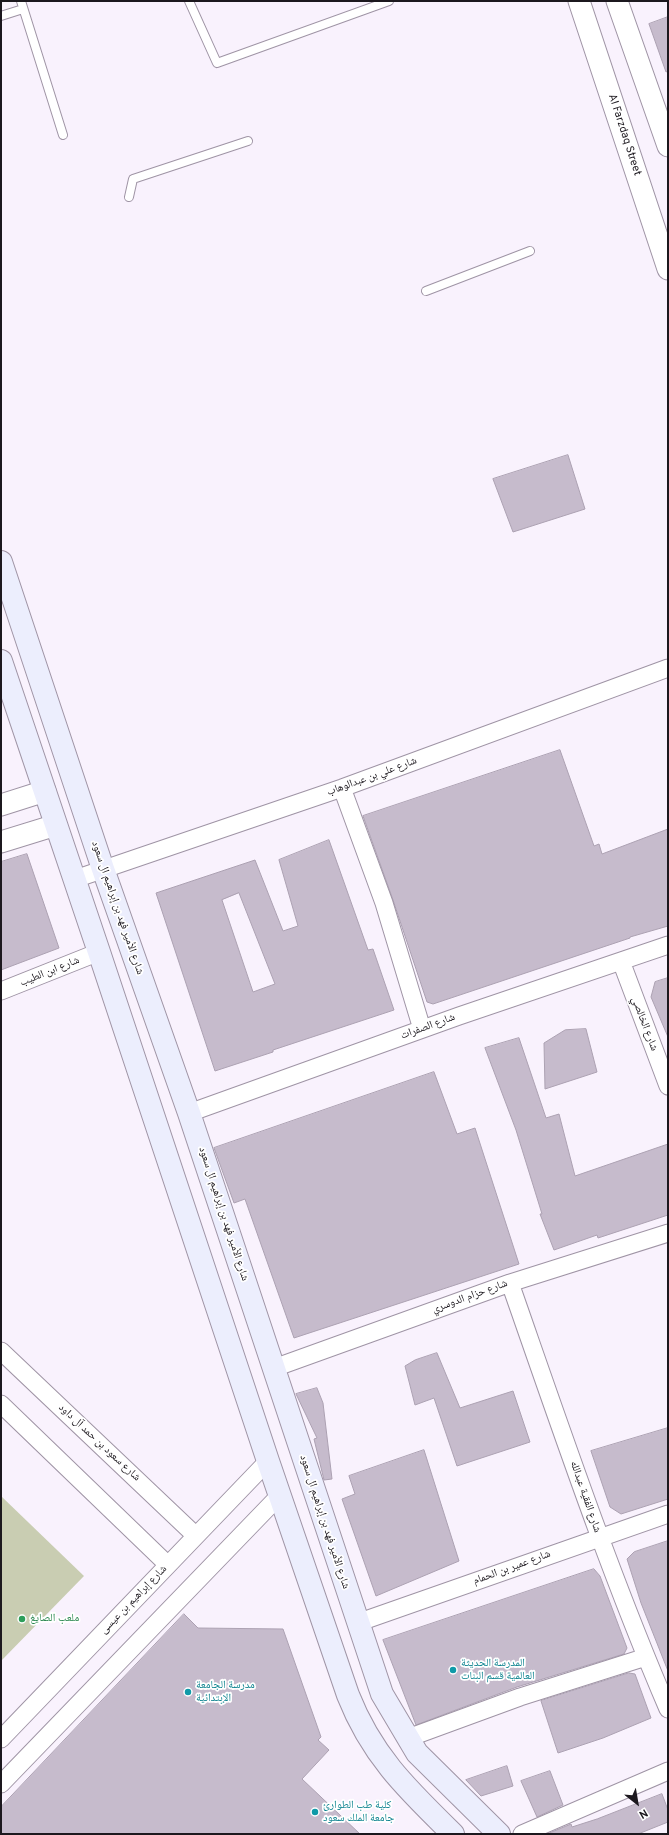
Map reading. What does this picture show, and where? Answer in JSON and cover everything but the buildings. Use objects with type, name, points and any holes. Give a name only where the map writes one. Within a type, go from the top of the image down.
[{"type":"main road","name":"شارع الأمير فهد بن إبراهيم ال سعود","points":[[1,562],[102,869],[190,1113],[357,1623],[382,1694],[417,1753],[499,1834]]},
{"type":"main road","points":[[1,661],[100,952],[268,1461],[348,1695],[373,1746],[396,1777],[453,1834]]},
{"type":"street","name":"Al Farzdaq Street","points":[[579,1],[668,269]]},
{"type":"street","points":[[617,1],[668,146]]},
{"type":"street","name":"شارع علي بن عبدالوهاب","points":[[74,879],[342,788],[668,668]]},
{"type":"street","points":[[342,788],[384,903],[422,1029]]},
{"type":"street","points":[[1,805],[45,791]]},
{"type":"street","points":[[1,842],[56,825]]},
{"type":"street","name":"شارع الصفرات","points":[[190,1113],[422,1029],[668,945]]},
{"type":"street","name":"شارع ابن الطيب","points":[[1,991],[100,952]]},
{"type":"street","name":"شارع الخالصي","points":[[621,961],[668,1086]]},
{"type":"street","name":"شارع حزام الدوسري","points":[[274,1368],[510,1283],[668,1232]]},
{"type":"street","name":"شارع الفقية عبدالله","points":[[510,1283],[599,1537],[668,1709]]},
{"type":"street","name":"شارع سعود بن حمد آل داود","points":[[1,1351],[196,1536]]},
{"type":"street","points":[[1,1404],[168,1565]]},
{"type":"street","name":"شارع إبراهيم بن عيسى","points":[[1,1739],[268,1461]]},
{"type":"street","points":[[1,1784],[280,1495]]},
{"type":"street","name":"شارع عمير بن الحمام","points":[[357,1623],[668,1514]]},
{"type":"street","points":[[408,1738],[520,1697],[646,1657]]},
{"type":"street","points":[[522,1834],[668,1771]]},
{"type":"lane","points":[[21,1],[63,135]]},
{"type":"lane","points":[[190,1],[217,63],[389,1]]},
{"type":"lane","points":[[1,16],[23,9]]},
{"type":"lane","points":[[128,197],[133,179],[248,141]]},
{"type":"lane","points":[[426,291],[530,252]]},
{"type":"green space","name":"ملعب الصايغ","points":[[1,1496],[84,1576],[1,1661]]},
{"type":"place","name":"ملعب الصايغ","points":[[22,1619]]},
{"type":"place","name":"المدرسة الحديثة العالمية قسم البنات","points":[[453,1670]]},
{"type":"place","name":"مدرسة الجامعة الإبتدائية","points":[[188,1692]]},
{"type":"place","name":"كلية طب الطوارئ جامعة الملك سعود","points":[[315,1812]]}]
